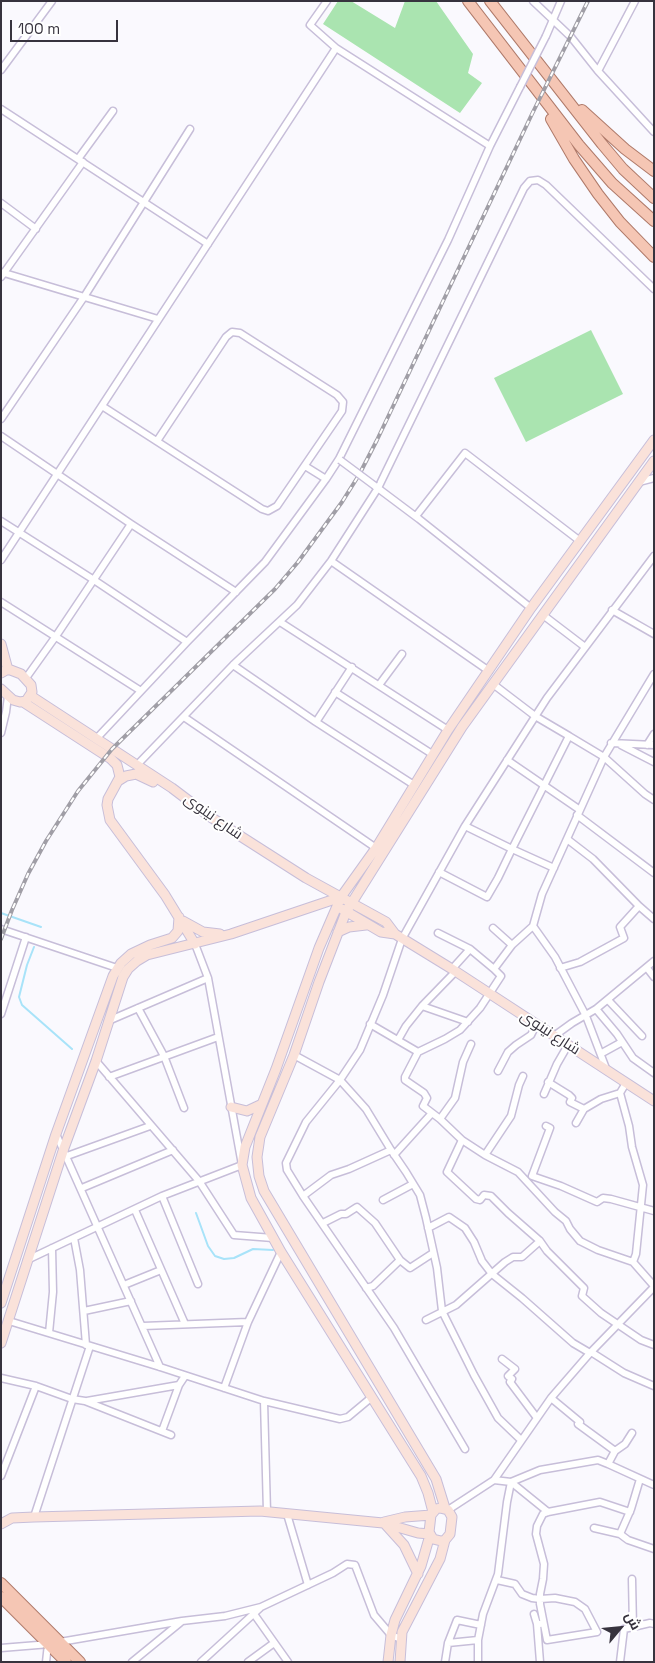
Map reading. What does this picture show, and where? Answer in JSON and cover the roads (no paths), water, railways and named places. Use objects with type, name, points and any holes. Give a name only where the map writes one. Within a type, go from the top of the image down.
[{"type":"main road","points":[[468,1],[562,124],[612,183],[654,221]]},
{"type":"main road","points":[[490,1],[623,169],[654,198]]},
{"type":"main road","points":[[531,83],[574,160],[598,194],[620,222],[654,256]]},
{"type":"main road","points":[[556,84],[609,136],[654,172]]},
{"type":"main road","points":[[388,1662],[391,1635],[424,1559],[430,1535],[429,1528],[432,1513],[428,1493],[421,1476],[281,1252],[251,1198],[242,1166],[245,1147],[341,897],[376,848],[432,754],[531,608],[654,440]]},
{"type":"main road","points":[[400,1662],[402,1632],[440,1558],[445,1540],[450,1534],[452,1517],[446,1509],[436,1479],[264,1191],[259,1176],[257,1157],[260,1137],[294,1055],[346,912],[462,727],[654,460]]},
{"type":"main road","points":[[627,475],[638,482]]},
{"type":"main road","points":[[1,644],[5,671],[17,672],[26,678],[31,686],[31,696],[23,702]]},
{"type":"main road","points":[[5,693],[17,702],[23,702],[114,762],[120,773],[118,781],[108,799],[110,820],[157,884],[195,944]]},
{"type":"main road","name":"شارع نينوى","points":[[31,696],[174,789],[209,816],[265,852],[386,922],[399,936],[654,1101]]},
{"type":"main road","points":[[118,781],[131,774],[141,775],[168,792],[180,795]]},
{"type":"main road","points":[[1,1343],[27,1260],[66,1152],[108,1021],[123,978],[134,957],[231,934],[341,897]]},
{"type":"main road","name":"شارع نينوى","points":[[336,906],[367,925],[386,934],[399,936]]},
{"type":"main road","points":[[179,918],[203,932],[231,934]]},
{"type":"main road","points":[[1,1303],[56,1134],[117,968],[150,946],[172,938],[180,927],[179,918]]},
{"type":"main road","points":[[338,932],[349,926],[367,925]]},
{"type":"main road","points":[[309,977],[319,982]]},
{"type":"main road","points":[[231,1107],[247,1110],[257,1108],[262,1104]]},
{"type":"main road","points":[[383,1522],[432,1513],[436,1509],[446,1509]]},
{"type":"main road","points":[[1,1514],[12,1518],[267,1512],[383,1522],[430,1535],[437,1540],[445,1540]]},
{"type":"main road","points":[[1,1524],[12,1518]]},
{"type":"main road","points":[[383,1522],[404,1545],[418,1574]]},
{"type":"main road","points":[[1,1583],[80,1662]]},
{"type":"main road","points":[[1,1596],[66,1662]]},
{"type":"street","points":[[1,70],[52,1]]},
{"type":"street","points":[[327,1],[310,25],[336,48],[490,146]]},
{"type":"street","points":[[533,1],[571,37],[598,71],[654,132]]},
{"type":"street","points":[[96,739],[265,562],[340,460],[448,240],[490,146],[554,20],[561,1]]},
{"type":"street","points":[[598,71],[635,1]]},
{"type":"street","points":[[1,560],[336,48]]},
{"type":"street","points":[[1,109],[208,244]]},
{"type":"street","points":[[113,110],[36,230],[2,274],[158,319]]},
{"type":"street","points":[[1,419],[84,297],[190,129]]},
{"type":"street","points":[[137,765],[233,665],[297,605],[331,561],[376,487],[524,188],[530,181],[538,180],[546,185],[654,289]]},
{"type":"street","points":[[1,204],[36,230]]},
{"type":"street","points":[[102,406],[265,510],[272,510],[277,506],[305,466],[342,412],[344,405],[342,399],[237,332],[232,332],[226,337],[157,441]]},
{"type":"street","points":[[1,436],[236,592]]},
{"type":"street","points":[[416,516],[466,453],[580,541]]},
{"type":"street","points":[[340,460],[416,516],[531,608]]},
{"type":"street","points":[[305,466],[326,479]]},
{"type":"street","points":[[638,482],[654,478]]},
{"type":"street","points":[[1,521],[187,642]]},
{"type":"street","points":[[26,678],[131,524]]},
{"type":"street","points":[[466,1449],[394,1328],[303,1196],[287,1170],[286,1163],[306,1122],[340,1080],[360,1050],[399,936],[535,716],[585,646],[654,556]]},
{"type":"street","points":[[331,561],[489,671]]},
{"type":"street","points":[[1,602],[141,691]]},
{"type":"street","points":[[612,610],[654,634]]},
{"type":"street","points":[[543,614],[585,646]]},
{"type":"street","points":[[280,622],[448,730]]},
{"type":"street","points":[[379,685],[402,654]]},
{"type":"street","points":[[233,665],[316,722],[414,785]]},
{"type":"street","points":[[316,722],[352,668]]},
{"type":"street","points":[[494,969],[512,945],[534,926],[542,894],[611,743],[654,674]]},
{"type":"street","points":[[494,684],[535,716],[604,758],[654,800]]},
{"type":"street","points":[[336,692],[432,754]]},
{"type":"street","points":[[1,733],[6,712],[5,693]]},
{"type":"street","points":[[184,717],[376,848]]},
{"type":"street","points":[[611,743],[650,745],[654,734]]},
{"type":"street","points":[[439,872],[487,897],[569,736]]},
{"type":"street","points":[[620,744],[654,762]]},
{"type":"street","points":[[507,760],[544,786],[654,873]]},
{"type":"street","points":[[466,826],[554,868]]},
{"type":"street","points":[[567,839],[593,858],[654,920]]},
{"type":"street","points":[[560,968],[580,962],[624,938],[620,927],[639,906]]},
{"type":"street","points":[[534,926],[560,968],[586,1016],[608,1071]]},
{"type":"street","points":[[493,928],[512,945]]},
{"type":"street","points":[[1,929],[117,968]]},
{"type":"street","points":[[438,933],[470,949],[501,976],[490,994],[468,1022],[445,1040],[418,1052],[404,1077],[405,1080],[424,1093],[426,1098],[424,1106],[462,1140],[485,1155],[518,1172],[555,1212],[566,1221],[580,1241],[598,1250],[633,1262],[654,1286],[590,1353],[551,1398],[494,1480],[446,1509]]},
{"type":"street","points":[[1,1014],[26,937]]},
{"type":"street","points":[[27,1260],[136,1210],[162,1196],[242,1166],[208,978],[195,944]]},
{"type":"street","points":[[398,1040],[406,1026],[470,949]]},
{"type":"street","points":[[554,1036],[572,1023],[596,1010],[654,961]]},
{"type":"street","points":[[646,968],[654,977]]},
{"type":"street","points":[[108,1021],[208,978]]},
{"type":"street","points":[[608,1000],[642,1036]]},
{"type":"street","points":[[422,1006],[468,1022]]},
{"type":"street","points":[[138,1008],[164,1056],[184,1108]]},
{"type":"street","points":[[596,1010],[617,1034],[633,1058],[654,1073]]},
{"type":"street","points":[[370,1024],[418,1052]]},
{"type":"street","points":[[498,1071],[508,1052],[531,1035],[536,1025]]},
{"type":"street","points":[[109,1077],[218,1037]]},
{"type":"street","points":[[602,1052],[622,1042]]},
{"type":"street","points":[[440,1119],[455,1098],[463,1062],[471,1044]]},
{"type":"street","points":[[544,1094],[548,1082],[568,1045]]},
{"type":"street","points":[[294,1055],[340,1080],[366,1109],[420,1195],[433,1253],[442,1310],[474,1375],[498,1418],[521,1440]]},
{"type":"street","points":[[96,1061],[199,1181],[234,1235],[273,1238]]},
{"type":"street","points":[[485,1155],[511,1116],[523,1076]]},
{"type":"street","points":[[548,1082],[569,1095],[572,1098],[570,1102],[584,1109]]},
{"type":"street","points":[[576,1123],[584,1109],[601,1099],[620,1093],[626,1083]]},
{"type":"street","points":[[620,1093],[643,1185],[636,1254],[633,1262]]},
{"type":"street","points":[[303,1196],[331,1175],[392,1153],[432,1113]]},
{"type":"street","points":[[66,1152],[150,1126]]},
{"type":"street","points":[[546,1126],[550,1128],[532,1176],[597,1202],[603,1198],[611,1199],[654,1211]]},
{"type":"street","points":[[56,1134],[66,1152],[160,1367]]},
{"type":"street","points":[[462,1140],[448,1172],[476,1199],[480,1200],[484,1195],[491,1196],[540,1241],[547,1251],[584,1288],[582,1296],[641,1340],[654,1345]]},
{"type":"street","points":[[82,1188],[173,1150]]},
{"type":"street","points":[[383,1200],[413,1184]]},
{"type":"street","points":[[162,1196],[198,1284]]},
{"type":"street","points":[[323,1223],[341,1214],[346,1214],[357,1207],[375,1223],[400,1260],[410,1268],[433,1253]]},
{"type":"street","points":[[136,1210],[185,1324]]},
{"type":"street","points":[[428,1228],[449,1217],[465,1228],[482,1260],[492,1274],[573,1343],[611,1366],[654,1386]]},
{"type":"street","points":[[34,1517],[88,1345],[80,1270],[74,1238]]},
{"type":"street","points":[[426,1320],[456,1304],[513,1257],[522,1258],[540,1241]]},
{"type":"street","points":[[49,1333],[53,1292],[52,1248]]},
{"type":"street","points":[[224,1388],[248,1322],[281,1252]]},
{"type":"street","points":[[366,1288],[373,1286],[400,1260]]},
{"type":"street","points":[[124,1285],[161,1270]]},
{"type":"street","points":[[84,1310],[131,1302]]},
{"type":"street","points":[[9,1321],[264,1401],[340,1419],[348,1417],[372,1397]]},
{"type":"street","points":[[143,1326],[248,1322]]},
{"type":"street","points":[[502,1359],[514,1370],[508,1376],[512,1379],[510,1382],[537,1418]]},
{"type":"street","points":[[162,1431],[179,1385],[185,1376]]},
{"type":"street","points":[[1,1378],[36,1386],[72,1399],[85,1401],[170,1435]]},
{"type":"street","points":[[85,1401],[179,1385]]},
{"type":"street","points":[[1,1476],[36,1386]]},
{"type":"street","points":[[551,1398],[580,1422],[578,1424],[582,1428],[615,1451]]},
{"type":"street","points":[[264,1401],[267,1512]]},
{"type":"street","points":[[608,1464],[615,1451],[625,1444],[632,1433]]},
{"type":"street","points":[[494,1480],[511,1482],[540,1470],[598,1460],[654,1485]]},
{"type":"street","points":[[620,1534],[630,1512],[640,1479]]},
{"type":"street","points":[[511,1482],[548,1512]]},
{"type":"street","points":[[478,1662],[478,1640],[483,1614],[497,1580],[506,1502],[511,1482]]},
{"type":"street","points":[[540,1662],[540,1600],[544,1564],[536,1534],[537,1526],[543,1514],[600,1502],[630,1512]]},
{"type":"street","points":[[288,1514],[308,1585]]},
{"type":"street","points":[[594,1528],[620,1534],[628,1540],[654,1548]]},
{"type":"street","points":[[1,1648],[48,1644],[182,1621],[225,1616],[261,1607],[347,1564],[355,1565],[374,1615],[391,1635],[401,1639]]},
{"type":"street","points":[[632,1579],[633,1627]]},
{"type":"street","points":[[497,1580],[515,1584],[522,1594],[532,1598],[540,1600],[555,1598],[575,1602],[585,1609],[597,1632],[547,1640],[541,1624],[534,1614]]},
{"type":"street","points":[[201,1662],[261,1607]]},
{"type":"street","points":[[254,1614],[288,1662]]},
{"type":"street","points":[[445,1662],[448,1642],[457,1620],[481,1625]]},
{"type":"street","points":[[132,1662],[182,1621]]},
{"type":"street","points":[[620,1662],[624,1629],[650,1623],[654,1624]]},
{"type":"street","points":[[448,1642],[478,1640]]},
{"type":"street","points":[[248,1662],[274,1643]]},
{"type":"street","points":[[46,1662],[48,1644]]},
{"type":"waterway","points":[[1,913],[41,927]]},
{"type":"waterway","points":[[34,947],[27,965],[19,997],[22,1005],[72,1049]]},
{"type":"waterway","points":[[196,1213],[208,1246],[215,1256],[224,1259],[234,1258],[253,1249],[273,1250]]},
{"type":"railway","points":[[1,939],[28,874],[46,841],[78,791],[112,749],[275,589],[298,562],[342,502],[359,475],[588,1]]}]
